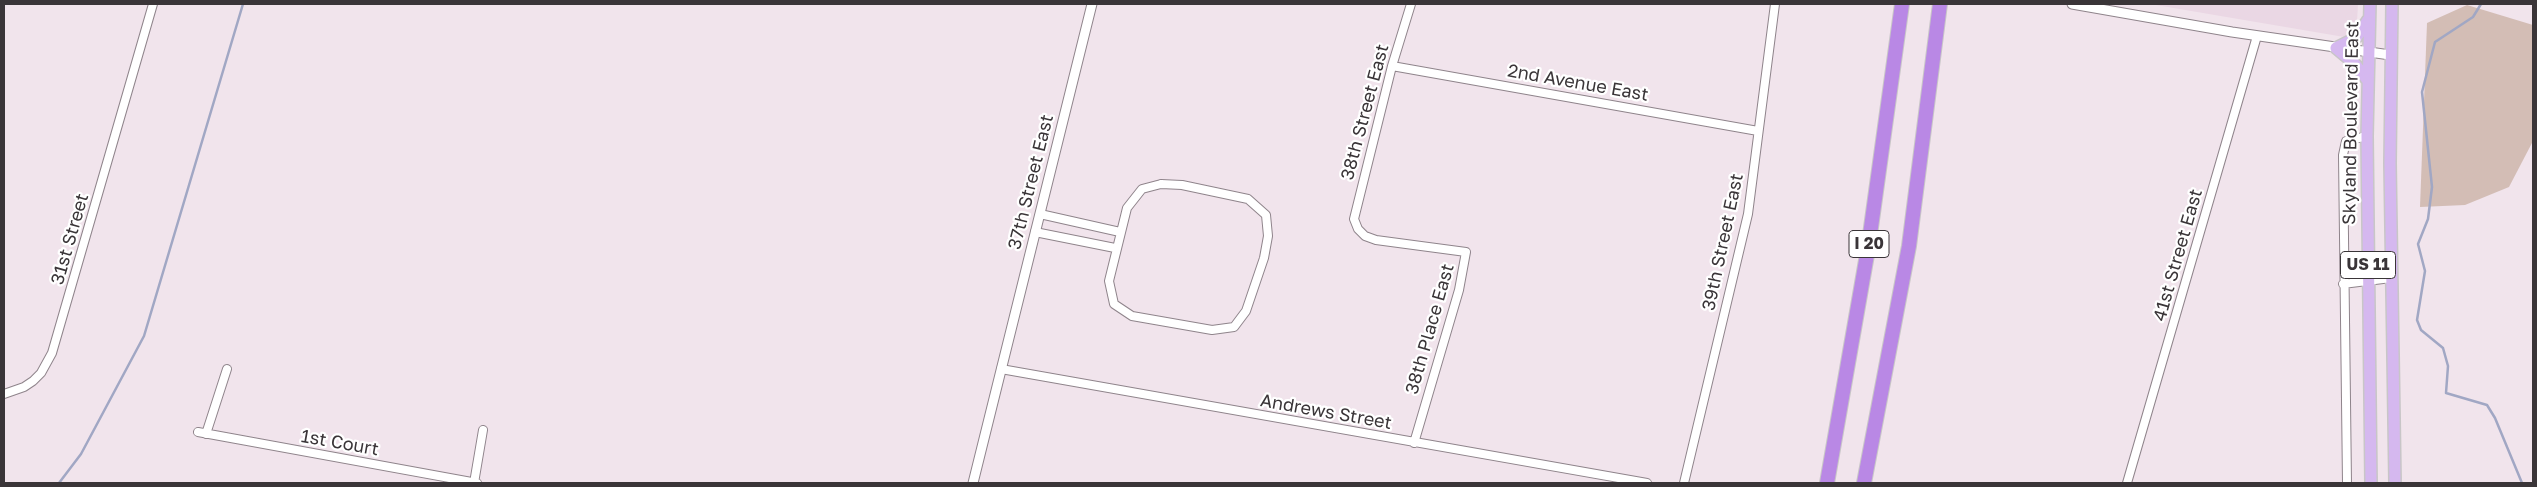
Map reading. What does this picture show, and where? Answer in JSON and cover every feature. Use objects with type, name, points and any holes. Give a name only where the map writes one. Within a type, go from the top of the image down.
[{"type":"highway","name":"I 20","points":[[1827,483],[1868,249],[1902,4]]},
{"type":"highway","name":"I 20","points":[[1864,483],[1907,256],[1940,4]]},
{"type":"main road","name":"Skyland Boulevard East","points":[[2370,4],[2367,136],[2371,483]]},
{"type":"main road","name":"US 11","points":[[2392,4],[2390,56],[2391,278],[2395,483]]},
{"type":"main road","points":[[2368,81],[2355,64],[2336,48],[2356,38],[2369,18]]},
{"type":"street","name":"31st Street","points":[[4,394],[24,387],[41,373],[52,353],[154,4]]},
{"type":"street","name":"37th Street East","points":[[973,483],[1092,4]]},
{"type":"street","name":"38th Street East","points":[[1411,4],[1392,66],[1354,219],[1358,229],[1365,236],[1381,241],[1466,252]]},
{"type":"street","name":"39th Street East","points":[[1684,483],[1748,214],[1775,4]]},
{"type":"street","points":[[2072,4],[2256,36],[2390,56]]},
{"type":"street","name":"41st Street East","points":[[2128,483],[2256,36]]},
{"type":"street","name":"2nd Avenue East","points":[[1392,66],[1758,131]]},
{"type":"street","points":[[2347,483],[2343,284],[2343,155],[2346,141],[2367,136]]},
{"type":"street","points":[[1161,184],[1182,185],[1248,199],[1266,215],[1268,236],[1264,258],[1246,311],[1234,327],[1212,330],[1132,316],[1114,304],[1109,281],[1115,248],[1127,208],[1134,196],[1142,189],[1161,184]]},
{"type":"street","points":[[1040,214],[1120,232]]},
{"type":"street","points":[[1035,232],[1115,248]]},
{"type":"street","name":"38th Place East","points":[[1414,443],[1459,290],[1466,252]]},
{"type":"street","points":[[2343,284],[2391,278]]},
{"type":"street","name":"1st Court","points":[[227,369],[202,433],[475,483]]},
{"type":"street","name":"Andrews Street","points":[[1001,369],[1647,483]]},
{"type":"street","points":[[475,483],[483,430]]},
{"type":"shaded area","points":[[2150,4],[2358,4],[2356,39]]},
{"type":"shaded area","points":[[2467,5],[2533,25],[2533,141],[2509,187],[2465,205],[2420,207],[2427,23]]},
{"type":"waterway","points":[[59,483],[81,454],[144,336],[243,4]]},
{"type":"waterway","points":[[2481,4],[2473,17],[2435,42],[2422,92],[2432,187],[2428,219],[2418,244],[2425,271],[2417,320],[2421,330],[2443,348],[2448,366],[2446,393],[2487,405],[2495,418],[2522,483]]}]
